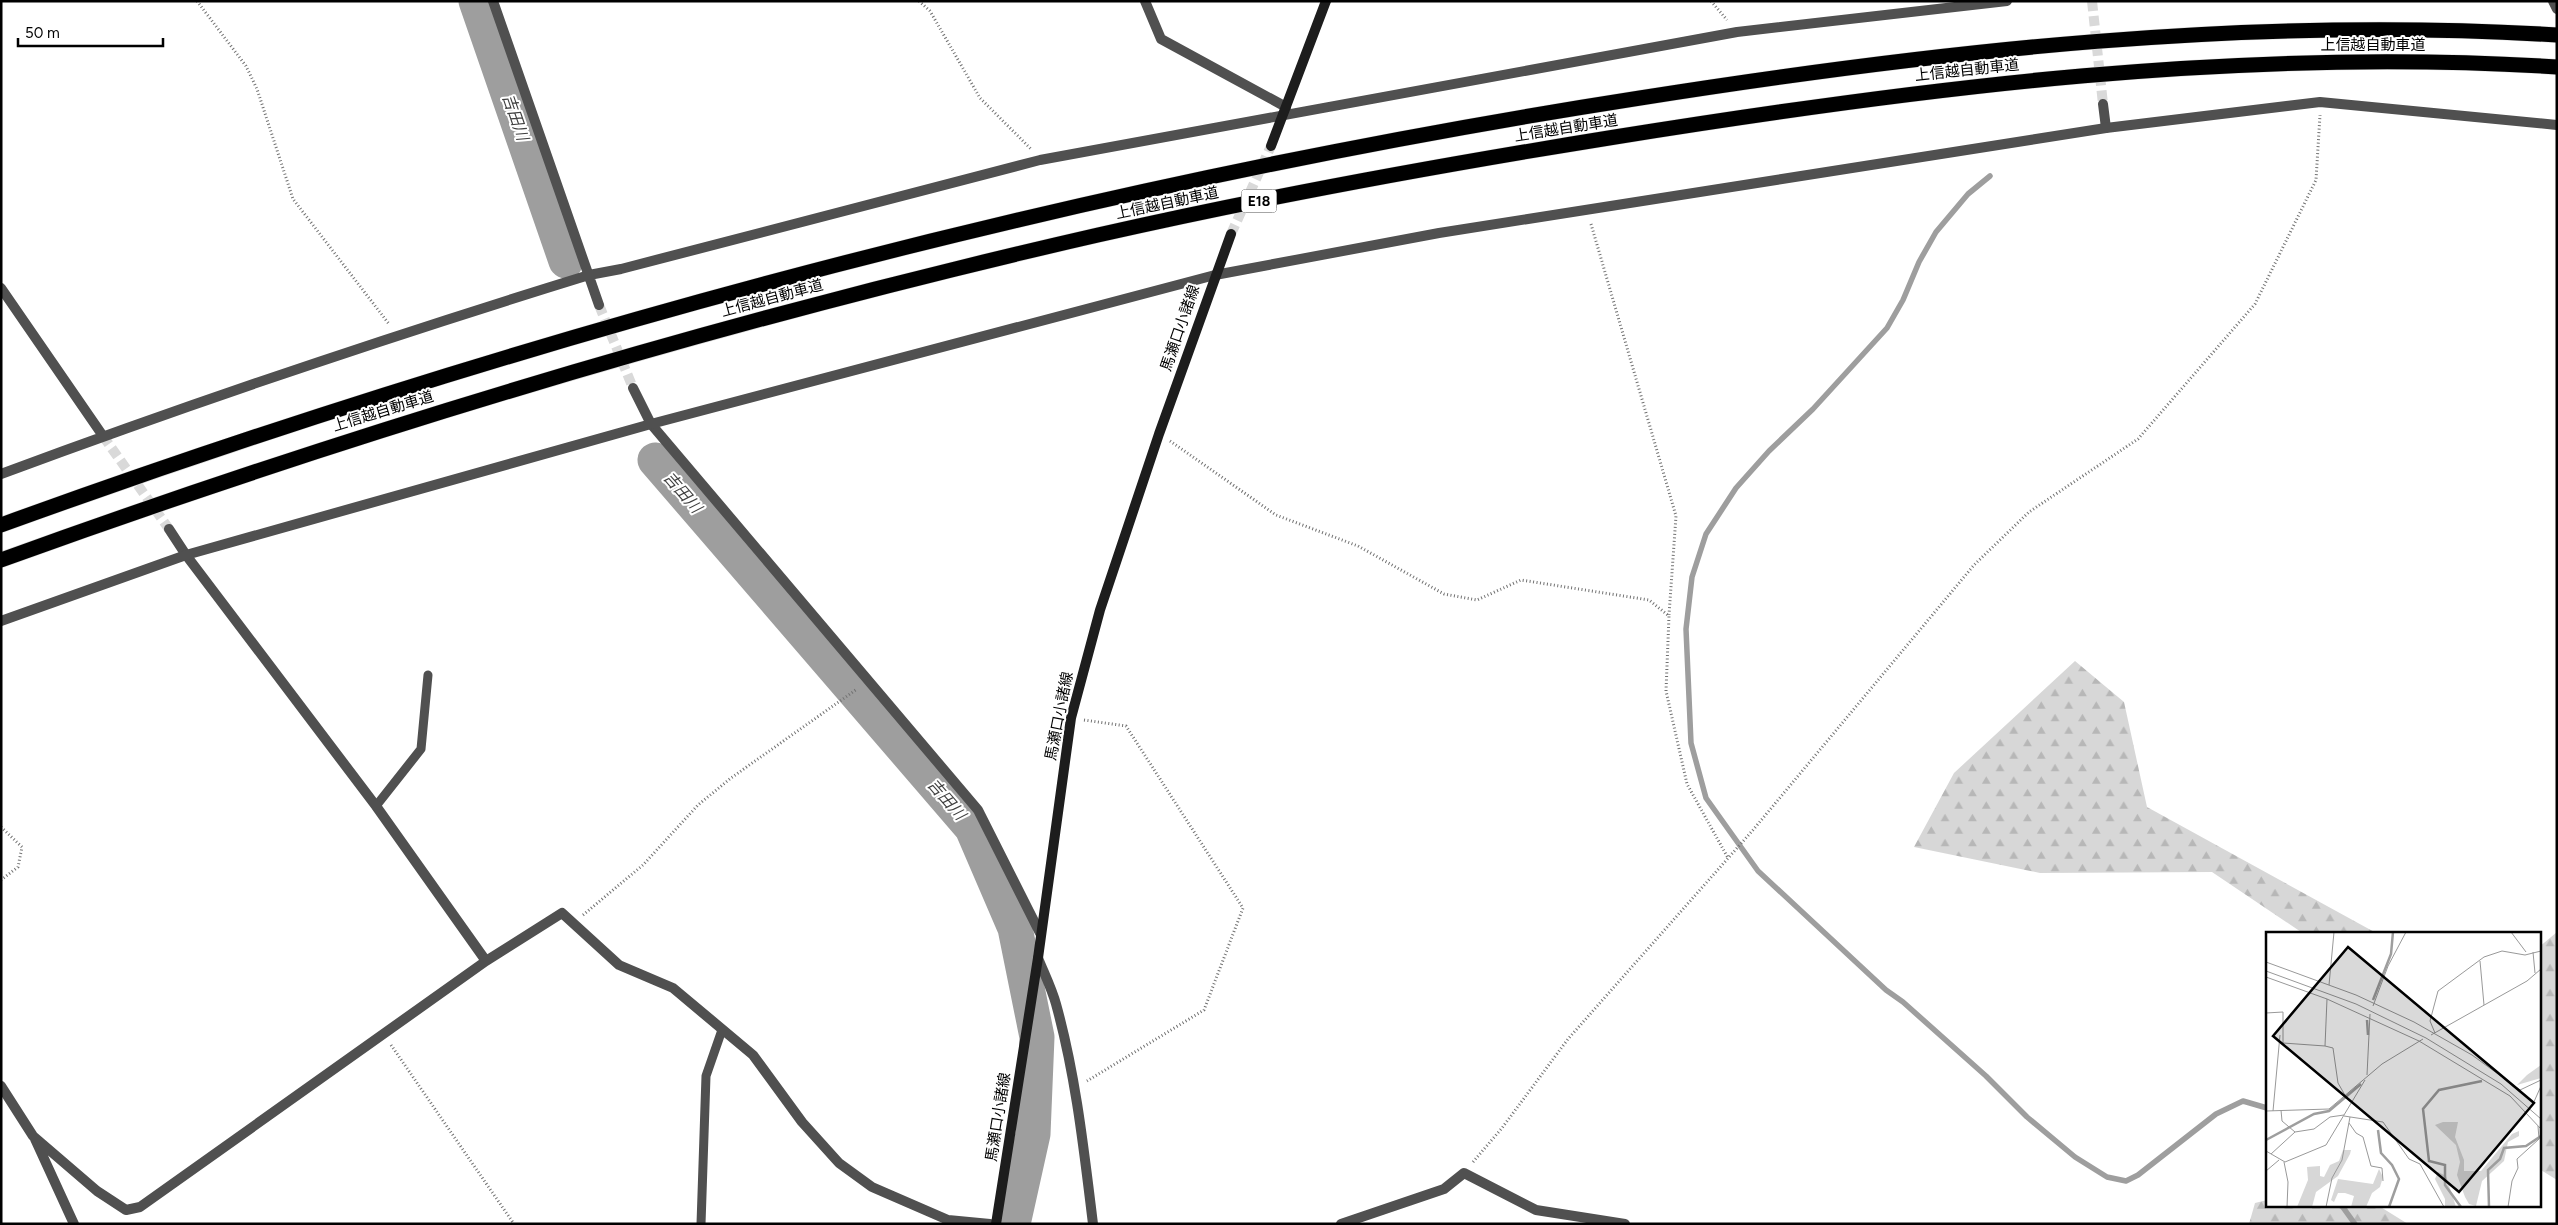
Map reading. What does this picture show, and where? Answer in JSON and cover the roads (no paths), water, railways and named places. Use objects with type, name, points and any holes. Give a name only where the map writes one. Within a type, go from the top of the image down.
[{"type":"highway","name":"上信越自動車道","points":[[1,525],[294,422],[619,323],[978,229],[1224,173],[1349,149],[1532,114],[1699,88],[1844,67],[2001,49],[2161,36],[2322,28],[2485,30],[2557,35]]},
{"type":"highway","name":"上信越自動車道","points":[[1,560],[158,503],[308,453],[667,345],[823,303],[1091,237],[1377,178],[1700,124],[1855,101],[2009,83],[2163,69],[2326,61],[2485,62],[2557,67]]},
{"type":"main road","points":[[1271,146],[1326,1]]},
{"type":"main road","name":"馬瀬口小諸線","points":[[996,1224],[1038,958],[1071,718],[1100,610],[1159,434],[1231,234]]},
{"type":"street","points":[[493,1],[599,305]]},
{"type":"street","points":[[1145,1],[1160,39],[1284,112]]},
{"type":"street","points":[[1,474],[103,436],[397,335],[589,275],[621,269],[1040,160],[1284,112],[1738,32],[2007,1]]},
{"type":"street","points":[[2554,1],[2557,9]]},
{"type":"street","points":[[1,622],[186,556],[650,424],[1215,275],[1438,233],[2106,128],[2320,102],[2557,125]]},
{"type":"street","points":[[2103,104],[2106,128]]},
{"type":"street","points":[[1,288],[103,436]]},
{"type":"street","points":[[633,388],[650,424],[978,810],[1040,933]]},
{"type":"street","points":[[168,529],[186,556],[376,806],[486,961]]},
{"type":"street","points":[[33,1136],[97,1191],[126,1210],[140,1207],[486,961],[562,913],[619,965],[673,988],[753,1055],[802,1122],[846,1168],[872,1187],[948,1220],[990,1224]]},
{"type":"street","points":[[1038,958],[1056,1003],[1074,1089],[1085,1156],[1093,1224]]},
{"type":"street","points":[[1,1086],[33,1136],[74,1224]]},
{"type":"street","points":[[1341,1224],[1444,1188],[1464,1173],[1536,1210],[1625,1224]]},
{"type":"lane","points":[[376,806],[421,749],[428,676]]},
{"type":"lane","points":[[701,1224],[706,1076],[722,1030]]},
{"type":"waterway","name":"吉田川","points":[[476,1],[566,261]]},
{"type":"waterway","points":[[1990,176],[1968,194],[1936,232],[1919,262],[1903,300],[1887,328],[1813,409],[1769,451],[1736,488],[1706,534],[1692,577],[1686,629],[1691,743],[1706,798],[1758,871],[1886,990],[1903,1002],[1986,1076],[2027,1117],[2075,1157],[2107,1177],[2126,1181],[2138,1175],[2216,1114],[2243,1101],[2266,1108]]},
{"type":"waterway","name":"吉田川","points":[[655,460],[972,828],[1015,928],[1037,1037],[1033,1134],[1013,1224]]},
{"type":"waterway","points":[[2343,1208],[2355,1224]]},
{"type":"tunnel","points":[[2092,1],[2103,104]]},
{"type":"tunnel","points":[[1231,234],[1271,146]]},
{"type":"tunnel","points":[[599,305],[633,388]]},
{"type":"tunnel","points":[[103,436],[169,529]]}]
